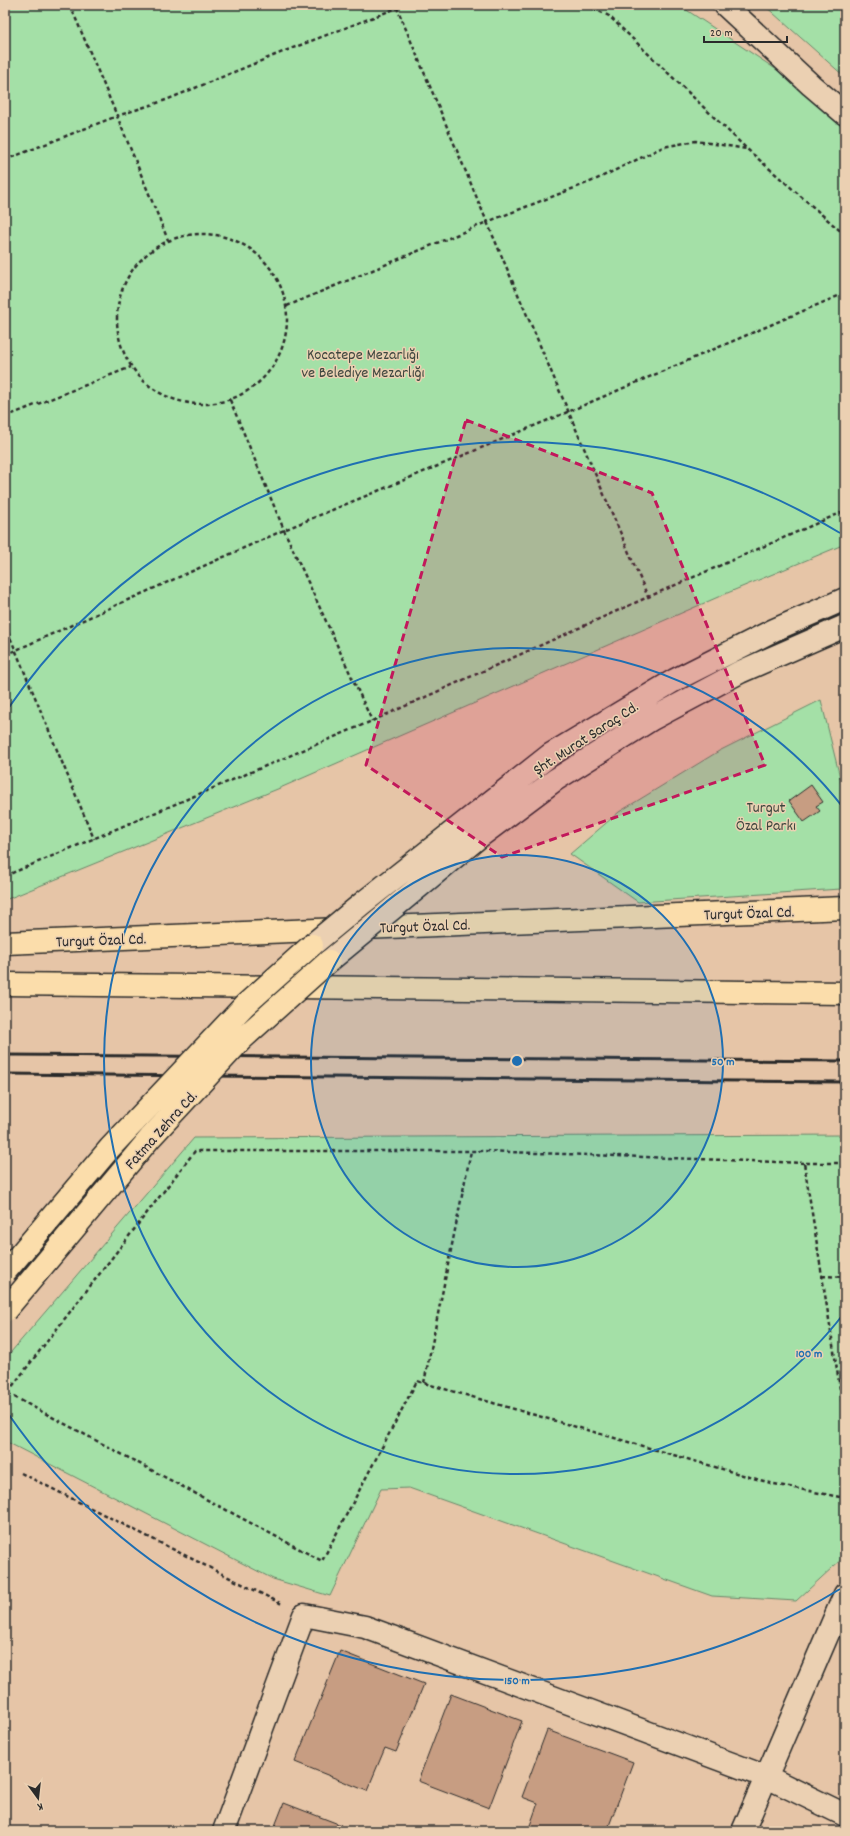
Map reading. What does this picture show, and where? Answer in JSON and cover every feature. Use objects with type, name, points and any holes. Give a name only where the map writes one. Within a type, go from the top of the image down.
[{"type":"main road","name":"Turgut Özal Cd.","points":[[5,943],[845,908]]},
{"type":"main road","name":"Fatma Zehra Cd.","points":[[5,1272],[110,1148],[245,1006],[312,945]]},
{"type":"main road","name":"Fatma Zehra Cd.","points":[[5,1311],[155,1132],[241,1040],[329,961]]},
{"type":"main road","points":[[5,984],[845,993]]},
{"type":"street","points":[[725,5],[762,41],[845,114]]},
{"type":"street","name":"Şht. Murat Saraç Cd.","points":[[312,945],[550,755],[675,680],[774,630],[845,599]]},
{"type":"street","name":"Şht. Murat Saraç Cd.","points":[[329,961],[479,836],[555,780],[652,720],[740,672],[845,626]]},
{"type":"street","points":[[743,1831],[845,1594]]},
{"type":"street","points":[[224,1831],[304,1615],[364,1628],[766,1777],[845,1815]]},
{"type":"path","points":[[70,5],[168,240]]},
{"type":"path","points":[[587,5],[609,16],[747,149],[845,235]]},
{"type":"path","points":[[5,160],[117,116],[166,100],[396,7],[570,411],[648,597]]},
{"type":"path","points":[[288,306],[488,222],[595,180],[663,147],[696,141],[747,149]]},
{"type":"path","points":[[203,233],[227,236],[250,247],[268,263],[281,284],[288,306],[288,327],[284,346],[275,364],[263,379],[249,391],[230,400],[203,404],[175,400],[150,388],[131,367],[120,344],[116,323],[118,302],[125,281],[138,261],[152,249],[168,240],[179,236],[203,233]]},
{"type":"path","points":[[5,655],[284,530],[570,411],[845,293]]},
{"type":"path","points":[[5,417],[131,367]]},
{"type":"path","points":[[230,400],[284,530],[372,721]]},
{"type":"path","points":[[5,876],[372,721],[648,597],[845,511]]},
{"type":"path","points":[[5,625],[94,839]]},
{"type":"path","points":[[845,1163],[804,1163],[471,1151],[195,1151],[7,1394],[322,1561],[417,1381],[774,1484],[845,1498]]},
{"type":"path","points":[[424,1383],[471,1151]]},
{"type":"path","points":[[804,1163],[845,1420]]},
{"type":"path","points":[[822,1276],[845,1277]]},
{"type":"path","points":[[21,1473],[304,1615]]},
{"type":"highlighted area","points":[[466,420],[652,493],[765,765],[502,857],[366,765]]},
{"type":"green space","name":"Kocatepe Mezarlığı ve Belediye Mezarlığı","points":[[5,5],[679,5],[845,115],[845,544],[725,594],[280,788],[5,900]]},
{"type":"green space","points":[[764,5],[845,5],[845,77]]},
{"type":"green space","name":"Turgut Özal Parkı","points":[[821,700],[845,798],[845,886],[841,889],[638,902],[570,854],[619,812],[719,751]]},
{"type":"green space","points":[[845,1135],[845,1556],[796,1601],[712,1596],[409,1488],[381,1489],[330,1596],[273,1579],[5,1441],[5,1359],[194,1138]]},
{"type":"building","points":[[811,785],[823,802],[816,806],[820,811],[804,822],[789,801]]},
{"type":"building","points":[[340,1651],[424,1684],[396,1752],[385,1748],[367,1791],[295,1762]]},
{"type":"building","points":[[451,1694],[522,1721],[489,1808],[418,1781]]},
{"type":"building","points":[[547,1730],[633,1762],[607,1831],[528,1831],[538,1803],[522,1797]]},
{"type":"building","points":[[284,1803],[341,1825],[339,1831],[273,1831]]},
{"type":"railway","points":[[5,1055],[845,1061]]},
{"type":"railway","points":[[5,1074],[845,1082]]}]
